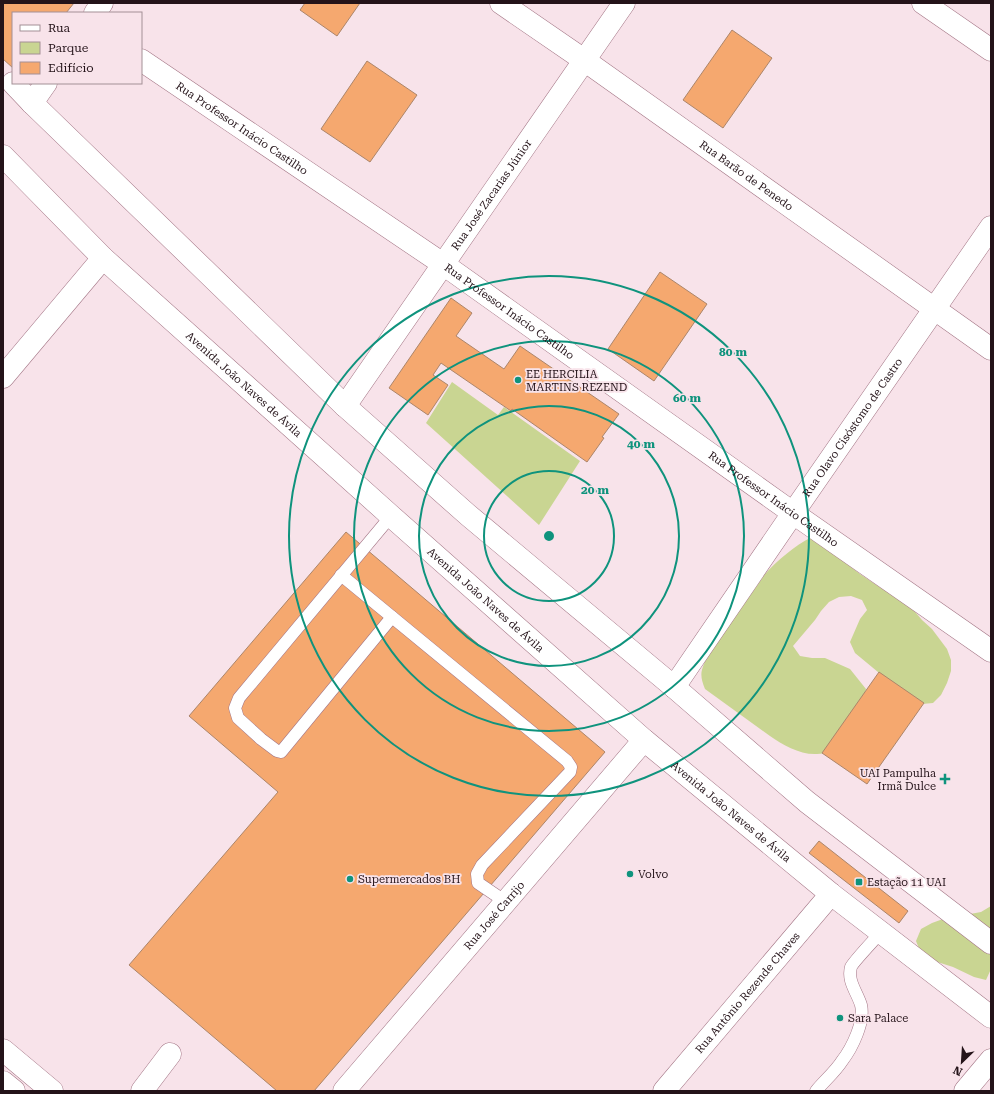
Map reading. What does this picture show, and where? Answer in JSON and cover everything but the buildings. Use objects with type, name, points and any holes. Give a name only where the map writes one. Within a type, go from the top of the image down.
[{"type":"street","points":[[96,12],[102,3]]},
{"type":"street","name":"Rua Barão de Penedo","points":[[501,3],[584,60],[991,349]]},
{"type":"street","name":"Rua José Zacarias Júnior","points":[[346,406],[624,3]]},
{"type":"street","points":[[923,3],[991,50]]},
{"type":"street","name":"Rua Professor Inácio Castilho","points":[[142,61],[443,264],[793,513],[991,651]]},
{"type":"street","points":[[3,72],[12,82]]},
{"type":"street","points":[[14,84],[346,406],[468,515],[674,687],[807,802],[991,943]]},
{"type":"street","points":[[32,103],[45,84]]},
{"type":"street","name":"Avenida João Naves de Ávila","points":[[3,156],[102,258],[644,740],[831,894],[991,1017]]},
{"type":"street","name":"Rua Olavo Cisóstomo de Castro","points":[[674,687],[991,227]]},
{"type":"street","points":[[3,377],[102,258]]},
{"type":"street","name":"Rua José Carrijo","points":[[344,1091],[644,740]]},
{"type":"street","name":"Rua Antônio Rezende Chaves","points":[[664,1091],[831,894]]},
{"type":"street","points":[[3,1050],[41,1088]]},
{"type":"street","points":[[142,1091],[170,1054]]},
{"type":"street","points":[[966,1091],[991,1060]]},
{"type":"street","points":[[3,1082],[14,1091]]},
{"type":"lane","points":[[391,516],[239,698],[235,708],[238,718],[276,752],[282,752],[392,617]]},
{"type":"lane","points":[[341,575],[567,761],[571,767],[570,772],[482,865],[477,874],[478,883],[506,902]]},
{"type":"lane","points":[[816,1091],[842,1062],[854,1040],[861,1022],[861,1005],[850,977],[851,966],[881,932]]},
{"type":"green space","name":"EE HERCILIA MARTINS REZEND","points":[[452,382],[498,415],[504,407],[580,461],[539,525],[426,423]]},
{"type":"green space","points":[[812,537],[833,549],[860,574],[881,588],[905,600],[932,629],[947,649],[951,660],[951,671],[941,695],[933,703],[922,704],[884,677],[855,653],[850,642],[860,619],[867,610],[862,600],[851,596],[839,597],[829,602],[793,646],[800,656],[825,658],[850,669],[866,689],[863,701],[830,752],[817,754],[798,751],[786,746],[770,736],[705,689],[701,676],[707,657],[765,574],[787,554]]},
{"type":"green space","points":[[991,906],[991,969],[986,980],[974,977],[953,967],[928,959],[920,951],[916,941],[921,929],[943,919],[981,912]]},
{"type":"place","name":"EE HERCILIA MARTINS REZEND","points":[[518,380]]},
{"type":"place","name":"UAI Pampulha Irmã Dulce","points":[[945,779]]},
{"type":"place","name":"Volvo","points":[[630,874]]},
{"type":"place","name":"Supermercados BH","points":[[350,879]]},
{"type":"place","name":"Estação 11 UAI","points":[[859,882]]},
{"type":"place","name":"Sara Palace","points":[[840,1018]]}]
